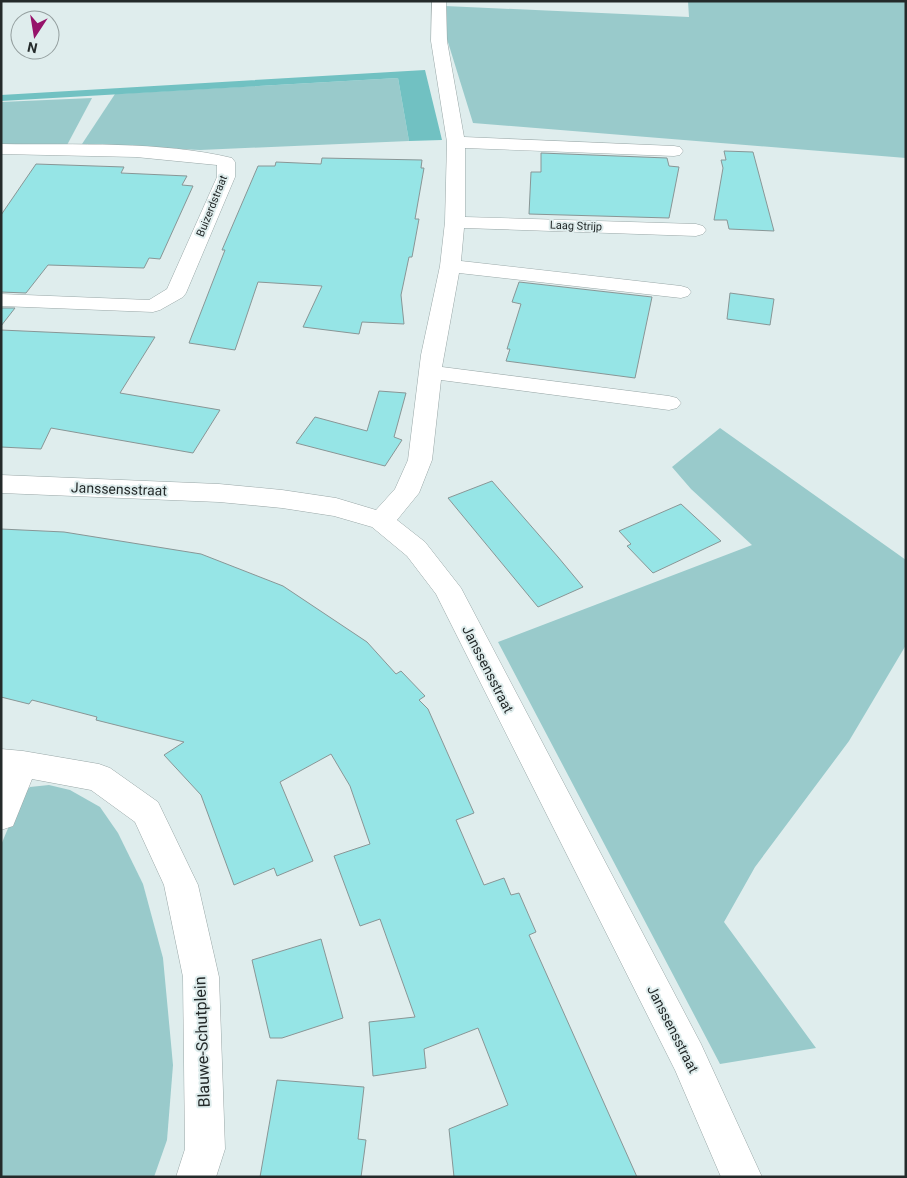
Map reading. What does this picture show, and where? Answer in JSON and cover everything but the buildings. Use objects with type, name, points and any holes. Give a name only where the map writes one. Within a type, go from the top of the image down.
[{"type":"street","points":[[381,521],[406,492],[420,460],[430,372],[450,266],[455,222],[456,142],[439,41],[440,1]]},
{"type":"street","points":[[456,142],[674,151]]},
{"type":"street","name":"Buizerdstraat","points":[[1,149],[136,152],[209,158],[226,162],[226,178],[176,293],[153,306],[1,300]]},
{"type":"street","name":"Laag Strijp","points":[[455,222],[696,230]]},
{"type":"street","points":[[450,266],[680,292]]},
{"type":"street","points":[[430,372],[669,403]]},
{"type":"street","name":"Janssensstraat","points":[[1,484],[219,493],[282,499],[336,508],[381,521],[416,550],[447,588],[684,1048],[742,1177]]},
{"type":"street","name":"Blauwe-Schutplein","points":[[1,816],[12,763],[99,778],[147,812],[181,885],[201,977],[205,1149],[196,1177]]},
{"type":"shaded area","points":[[688,1],[906,1],[906,158],[473,123],[447,39],[445,6],[689,17]]},
{"type":"shaded area","points":[[425,70],[442,140],[409,141],[398,78],[1,101],[1,95]]},
{"type":"shaded area","points":[[398,78],[409,141],[200,150],[82,144],[115,94]]},
{"type":"shaded area","points":[[92,98],[66,147],[1,144],[1,102]]},
{"type":"shaded area","points":[[720,428],[906,560],[906,645],[849,741],[755,867],[724,922],[816,1048],[720,1064],[498,642],[752,545],[691,489],[672,467]]},
{"type":"shaded area","points":[[49,785],[70,790],[100,807],[118,833],[143,884],[163,958],[173,1065],[167,1140],[154,1177],[1,1177],[1,845],[22,795],[30,787]]}]
